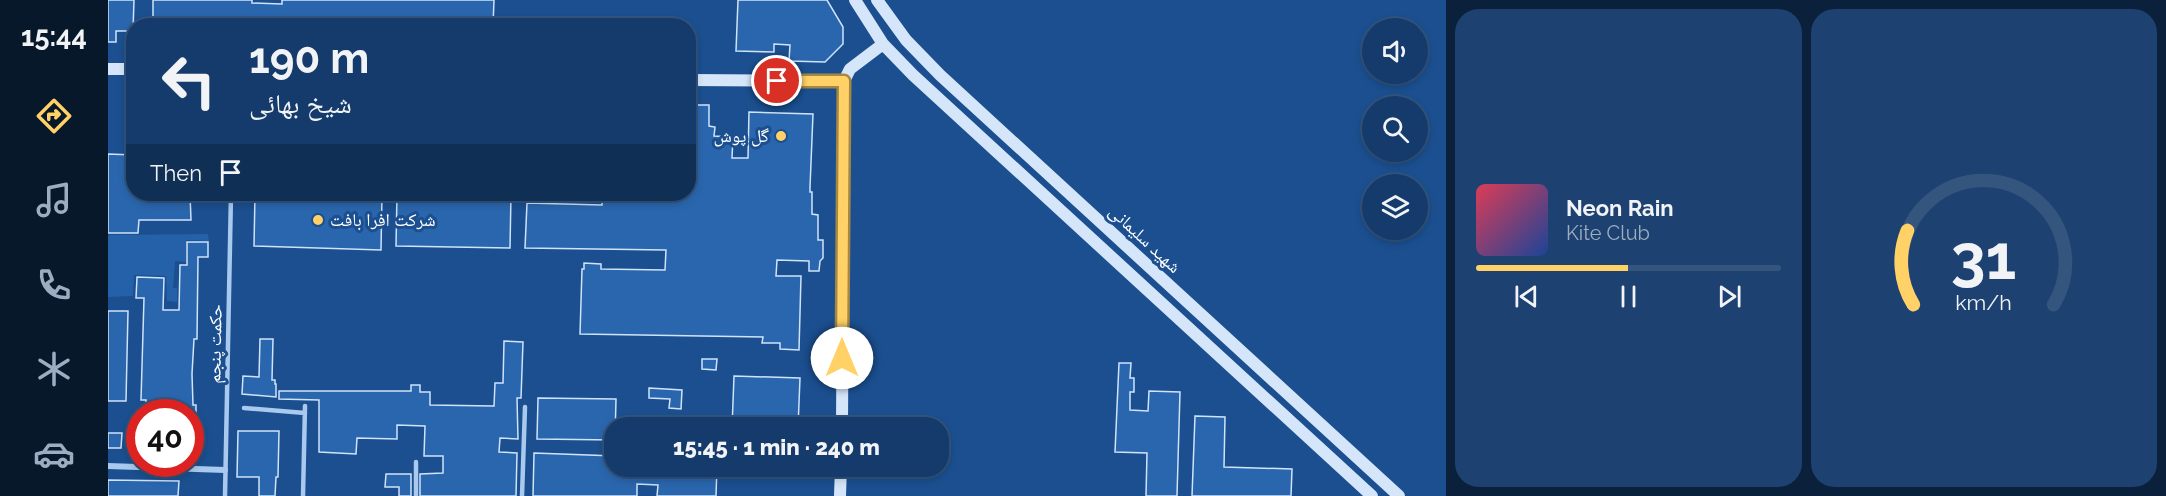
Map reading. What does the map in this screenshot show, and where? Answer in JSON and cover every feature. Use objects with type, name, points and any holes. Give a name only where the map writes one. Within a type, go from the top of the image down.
[{"type":"main road","name":"شهید سلیمانی","points":[[855,0],[883,44],[913,75],[1372,496]]},
{"type":"main road","name":"شهید سلیمانی","points":[[877,0],[906,40],[940,75],[1398,496]]},
{"type":"main road","points":[[842,417],[844,81],[850,69],[883,44]]},
{"type":"main road","points":[[108,69],[126,69]]},
{"type":"main road","points":[[696,80],[844,81]]},
{"type":"main road","points":[[840,496],[841,477]]},
{"type":"street","points":[[108,466],[225,470]]},
{"type":"lane","name":"حکمت پنجم","points":[[225,496],[231,201]]},
{"type":"lane","points":[[303,496],[305,406]]},
{"type":"lane","points":[[522,496],[525,407]]},
{"type":"lane","points":[[244,408],[305,413]]},
{"type":"lane","points":[[416,462],[416,496]]},
{"type":"shaded area","points":[[208,234],[209,241],[186,240],[186,262],[175,261],[173,288],[177,288],[177,302],[167,301],[166,276],[134,275],[133,296],[108,297],[108,235]]},
{"type":"building","points":[[108,0],[134,0],[133,18],[126,18],[126,31],[116,31],[116,42],[108,42]]},
{"type":"building","points":[[153,0],[252,0],[252,3],[282,4],[282,0],[494,0],[493,18],[153,18]]},
{"type":"building","points":[[738,0],[827,0],[843,27],[843,44],[825,62],[789,61],[790,45],[774,44],[774,52],[736,51]]},
{"type":"building","points":[[696,100],[697,105],[709,105],[709,126],[715,127],[714,136],[733,137],[732,158],[748,158],[749,112],[813,114],[810,192],[812,192],[812,214],[818,215],[818,240],[823,240],[823,258],[820,261],[819,271],[809,271],[809,261],[777,260],[776,276],[801,276],[799,350],[780,349],[780,343],[762,343],[763,337],[580,334],[584,263],[601,264],[601,269],[665,270],[666,250],[525,248],[527,203],[602,205],[602,201],[696,201]]},
{"type":"building","points":[[108,154],[126,155],[126,201],[190,201],[191,220],[139,220],[138,233],[108,233]]},
{"type":"building","name":"شرکت افرا بافت","points":[[255,201],[382,201],[381,250],[254,246]]},
{"type":"building","points":[[397,201],[511,201],[510,248],[396,246]]},
{"type":"building","points":[[187,242],[208,242],[208,257],[198,257],[197,339],[194,339],[193,399],[141,399],[144,298],[136,298],[137,277],[164,278],[163,310],[179,310],[180,265],[187,265]]},
{"type":"building","points":[[108,311],[128,311],[126,401],[108,401]]},
{"type":"building","points":[[260,339],[273,339],[272,380],[275,380],[276,384],[276,397],[242,394],[243,376],[259,377]]},
{"type":"building","points":[[504,341],[523,342],[521,398],[517,398],[518,439],[500,438],[499,452],[517,453],[516,496],[420,496],[420,474],[443,473],[443,456],[424,456],[425,426],[397,425],[397,439],[357,438],[356,454],[319,452],[319,400],[279,399],[279,391],[411,391],[411,385],[420,385],[420,392],[430,392],[430,405],[494,406],[495,383],[503,383]]},
{"type":"building","points":[[702,359],[717,359],[716,370],[702,369]]},
{"type":"building","points":[[1119,363],[1131,363],[1130,378],[1134,378],[1134,392],[1130,392],[1130,410],[1148,411],[1149,391],[1180,392],[1177,496],[1146,496],[1147,453],[1115,452]]},
{"type":"building","points":[[734,376],[800,378],[798,417],[732,417]]},
{"type":"building","points":[[649,388],[682,390],[681,409],[669,408],[670,399],[649,398]]},
{"type":"building","points":[[538,398],[616,399],[616,417],[604,417],[604,440],[537,439]]},
{"type":"building","points":[[1195,416],[1225,417],[1224,467],[1292,469],[1291,496],[1192,496]]},
{"type":"building","points":[[238,431],[279,431],[278,477],[276,477],[275,496],[259,496],[259,477],[237,477]]},
{"type":"building","points":[[108,433],[122,433],[121,448],[108,448]]},
{"type":"building","points":[[534,453],[604,456],[604,477],[717,477],[716,496],[657,496],[658,485],[637,484],[637,496],[533,496]]},
{"type":"building","points":[[386,474],[411,474],[411,496],[399,496],[399,487],[385,487]]},
{"type":"building","points":[[108,480],[179,481],[178,496],[108,496]]},
{"type":"place","name":"گل پوش","points":[[781,136]]},
{"type":"place","name":"شرکت افرا بافت","points":[[318,220]]},
{"type":"route","points":[[777,81],[844,81],[842,358]]}]
